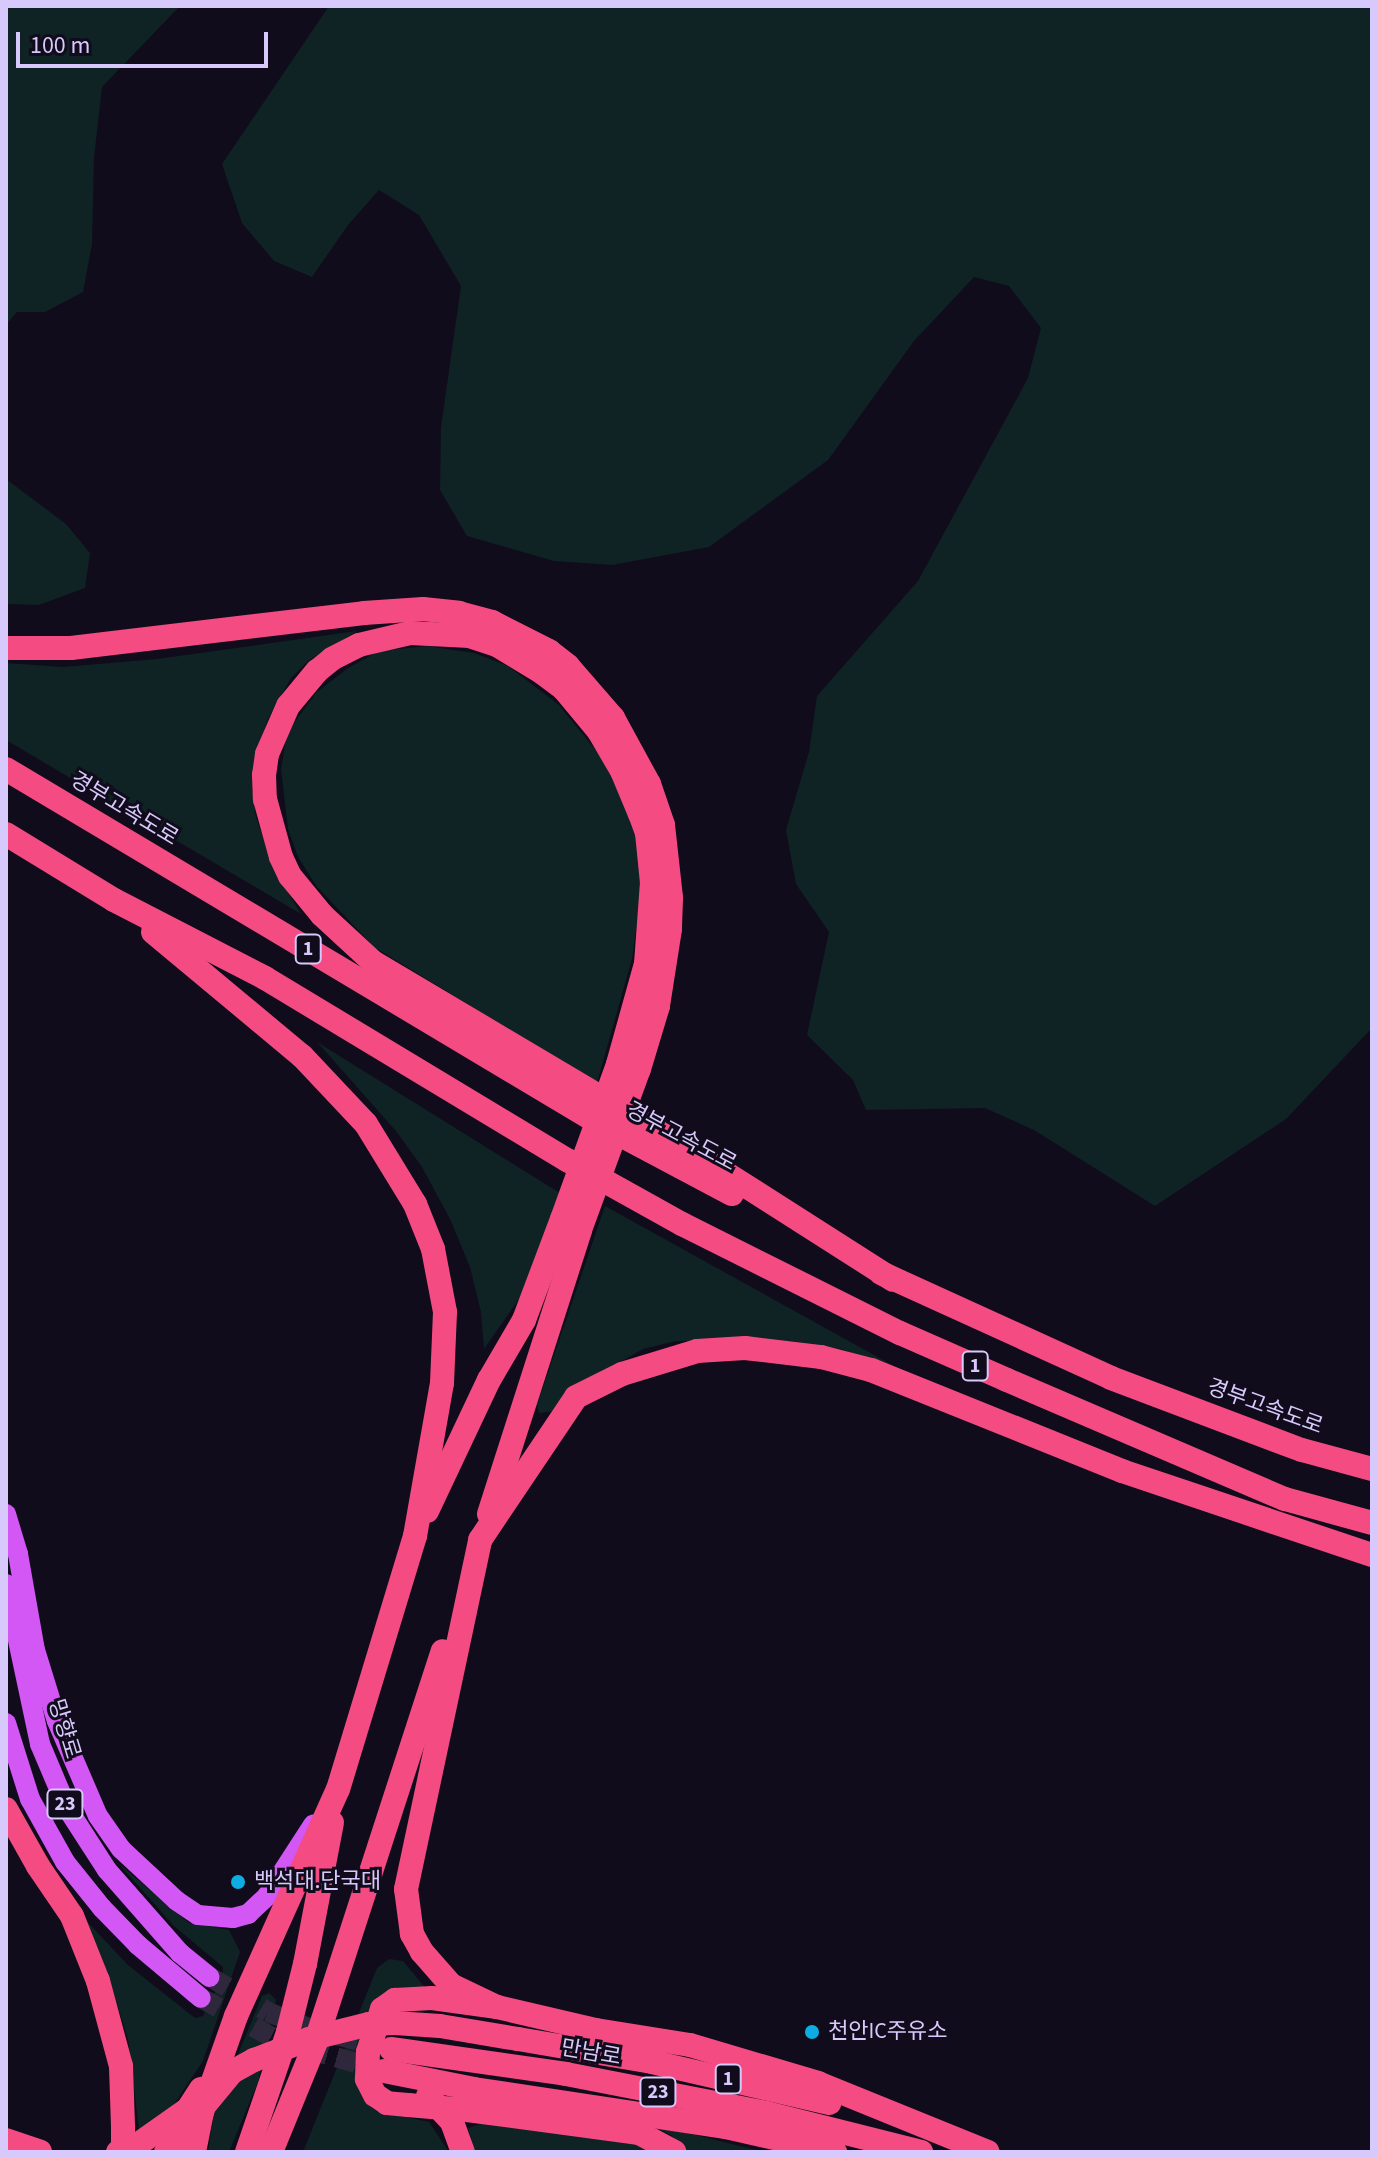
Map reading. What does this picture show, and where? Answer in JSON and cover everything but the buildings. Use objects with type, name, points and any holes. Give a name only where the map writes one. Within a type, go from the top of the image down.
[{"type":"highway","points":[[6,648],[71,648],[364,613],[423,609],[459,613],[492,622],[549,651],[568,666],[613,718],[649,784],[663,825],[671,898],[670,929],[658,1006],[628,1067],[571,1224],[480,1540],[315,2044],[271,2152]]},
{"type":"highway","points":[[628,1067],[646,964],[652,909],[651,872],[640,814],[622,771],[598,730],[564,689],[533,665],[497,645],[470,636],[438,632],[396,635],[359,645],[332,659],[309,679],[288,706],[273,740],[264,775],[267,812],[281,857],[290,876],[322,915],[373,962],[683,1146],[893,1280]]},
{"type":"highway","name":"경부고속도로","points":[[6,769],[609,1129],[893,1280],[1111,1378],[1302,1450],[1372,1469]]},
{"type":"highway","name":"1","points":[[6,834],[114,900],[265,978],[515,1129],[670,1217],[900,1333],[1285,1499],[1372,1523]]},
{"type":"highway","points":[[114,900],[302,1056],[366,1124],[415,1204],[433,1249],[445,1312],[442,1383],[415,1536],[338,1789],[302,1977],[264,2108],[247,2152]]},
{"type":"highway","points":[[415,1536],[489,1380],[524,1320],[571,1224]]},
{"type":"highway","points":[[497,2007],[461,1991],[434,1969],[412,1934],[406,1913],[410,1864],[480,1540],[576,1397],[622,1374],[697,1351],[745,1348],[821,1357],[871,1370],[1122,1471],[1372,1555]]},
{"type":"highway","points":[[194,2152],[222,2056],[338,1789]]},
{"type":"highway","points":[[6,1809],[38,1866],[72,1916],[93,1969],[117,2043],[123,2087],[120,2152],[137,2145],[188,2109],[222,2056]]},
{"type":"highway","points":[[674,2152],[639,2133],[380,2100],[367,2079],[368,2052],[382,2009],[405,1998],[497,2007],[596,2030],[690,2045],[818,2083],[928,2142]]},
{"type":"highway","name":"1","points":[[166,2152],[232,2072],[309,2039],[369,2024],[395,2023],[440,2026],[518,2039],[796,2094],[928,2142],[988,2152]]},
{"type":"highway","points":[[290,2152],[315,2044]]},
{"type":"highway","points":[[388,2060],[452,2122],[463,2152]]},
{"type":"highway","name":"만남로","points":[[388,2060],[566,2074],[928,2142]]},
{"type":"highway","name":"23","points":[[388,2060],[474,2089],[711,2124],[835,2152]]},
{"type":"highway","points":[[6,2140],[40,2152]]},
{"type":"main road","points":[[6,1514],[18,1554],[35,1650],[57,1721],[77,1770],[98,1816],[121,1849],[177,1901],[198,1915],[217,1919],[248,1914],[267,1896],[338,1789]]},
{"type":"main road","name":"망향로","points":[[6,1584],[40,1744],[67,1808],[107,1870],[180,1953],[210,1977]]},
{"type":"main road","name":"23","points":[[6,1723],[30,1799],[65,1862],[102,1908],[138,1945],[201,1998]]},
{"type":"green space","points":[[6,6],[180,6],[102,87],[94,158],[92,244],[83,292],[45,312],[17,312],[6,325]]},
{"type":"green space","points":[[329,6],[1372,6],[1372,1028],[1286,1119],[1155,1206],[1034,1130],[985,1108],[866,1110],[853,1080],[807,1035],[829,932],[796,884],[786,830],[809,752],[817,696],[918,581],[1028,378],[1041,328],[1009,286],[974,277],[914,341],[828,460],[709,547],[612,565],[554,561],[467,536],[440,490],[441,427],[461,286],[419,215],[379,190],[348,225],[312,277],[274,261],[242,223],[222,164]]},
{"type":"green space","points":[[6,479],[66,524],[90,553],[85,588],[39,605],[6,604]]},
{"type":"green space","points":[[357,631],[308,661],[291,678],[268,719],[258,747],[252,791],[256,817],[274,869],[301,914],[6,740],[6,663],[63,667],[157,659]]},
{"type":"green space","points":[[427,646],[474,653],[508,666],[559,705],[611,769],[639,839],[643,879],[632,959],[597,1083],[374,947],[317,887],[298,857],[288,829],[281,769],[286,739],[294,723],[317,692],[348,668],[379,651]]},
{"type":"green space","points":[[317,1042],[563,1195],[540,1269],[484,1349],[481,1312],[470,1267],[450,1219],[422,1167],[396,1131]]},
{"type":"green space","points":[[605,1206],[901,1370],[841,1349],[790,1341],[676,1341],[643,1349],[592,1378],[553,1411],[539,1413],[537,1405]]},
{"type":"green space","points":[[117,1862],[189,1923],[229,1930],[240,1952],[203,2061],[167,2115],[139,2130],[128,2039],[112,1989],[78,1912],[128,1965],[195,2018],[203,2016],[222,1978],[223,1967],[174,1926]]},
{"type":"green space","points":[[389,1959],[403,1961],[427,1990],[371,2007],[382,2112],[429,2122],[449,2152],[303,2152],[377,1968]]},
{"type":"green space","points":[[269,1993],[276,2000],[258,2082],[229,2152],[208,2152],[214,2112],[262,1996]]},
{"type":"green space","points":[[493,2120],[636,2142],[661,2152],[475,2152],[468,2128]]},
{"type":"green space","points":[[652,2126],[764,2152],[688,2152],[671,2135]]},
{"type":"tunnel","points":[[210,1977],[268,2012],[309,2028],[383,2047]]},
{"type":"tunnel","points":[[201,1998],[279,2041],[381,2070]]},
{"type":"place","name":"백석대.단국대","points":[[238,1882]]},
{"type":"place","name":"천안IC주유소","points":[[812,2032]]}]
